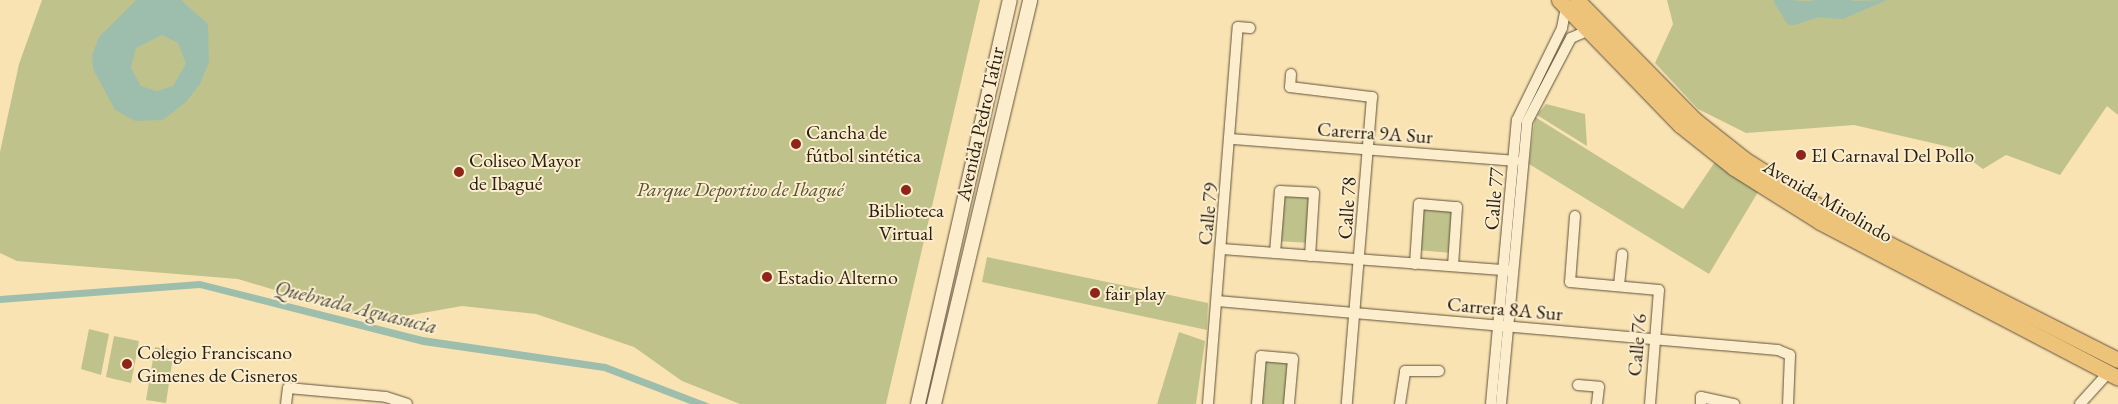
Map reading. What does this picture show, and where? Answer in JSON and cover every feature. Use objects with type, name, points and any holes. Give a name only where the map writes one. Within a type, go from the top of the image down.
[{"type":"main road","name":"Avenida Pedro Tafur","points":[[918,404],[1010,0]]},
{"type":"main road","name":"Avenida Pedro Tafur","points":[[934,404],[1030,0]]},
{"type":"main road","name":"Avenida Mirolindo","points":[[1567,2],[1587,31],[1680,125],[1763,187],[1877,253],[2115,370]]},
{"type":"main road","name":"Avenida Mirolindo","points":[[1567,2],[1695,120],[1744,159],[1834,216],[2115,370]]},
{"type":"street","name":"Calle 77","points":[[1501,404],[1518,155],[1517,120],[1562,28],[1567,2]]},
{"type":"street","name":"Calle 79","points":[[1208,404],[1232,139],[1238,27],[1250,28]]},
{"type":"street","name":"Calle 77","points":[[1518,155],[1533,105],[1571,38],[1587,31]]},
{"type":"street","name":"Calle 78","points":[[1291,74],[1290,87],[1372,97],[1347,404]]},
{"type":"street","name":"Carerra 9A Sur","points":[[1232,139],[1369,150],[1518,155]]},
{"type":"street","points":[[1275,253],[1280,191],[1314,194],[1310,256]]},
{"type":"street","points":[[1415,264],[1419,204],[1457,207],[1453,266]]},
{"type":"street","name":"Carrera 8A Sur","points":[[1575,216],[1570,282],[1659,290]]},
{"type":"street","name":"Carrera 8A Sur","points":[[1222,249],[1510,271]]},
{"type":"street","points":[[1619,285],[1622,254]]},
{"type":"street","name":"Calle 76","points":[[1650,404],[1659,290]]},
{"type":"street","name":"Carrera 8A Sur","points":[[1217,301],[1655,339],[1790,355],[1788,404]]},
{"type":"street","name":"Calle 77","points":[[1491,404],[1505,327]]},
{"type":"street","points":[[1257,404],[1261,356],[1293,359],[1289,404]]},
{"type":"street","points":[[2080,404],[2115,370]]},
{"type":"street","points":[[1400,404],[1405,371],[1439,371]]},
{"type":"street","points":[[1578,385],[1599,387],[1597,404]]},
{"type":"street","points":[[286,404],[288,388],[386,397],[407,404]]},
{"type":"street","points":[[1701,401],[1734,402]]},
{"type":"green space","name":"Parque Deportivo de Ibagué","points":[[42,0],[980,0],[886,404],[740,404],[682,381],[634,347],[536,314],[462,306],[377,321],[238,279],[17,261],[0,253],[0,152],[19,64]]},
{"type":"green space","points":[[1667,0],[2118,0],[2118,115],[2107,106],[2060,175],[2006,155],[1983,169],[1954,148],[1854,125],[1746,133],[1698,109],[1655,63],[1673,24]]},
{"type":"green space","points":[[1546,104],[1585,114],[1587,146],[1537,115]]},
{"type":"green space","points":[[1535,117],[1683,209],[1721,153],[1764,182],[1709,274],[1529,164]]},
{"type":"green space","points":[[1280,191],[1314,193],[1311,243],[1276,241]]},
{"type":"green space","points":[[1419,204],[1457,207],[1453,253],[1416,250]]},
{"type":"green space","name":"fair play","points":[[987,257],[1208,303],[1207,330],[982,282]]},
{"type":"green space","points":[[89,329],[109,334],[101,375],[81,369]]},
{"type":"green space","points":[[1179,332],[1205,341],[1196,404],[1157,404]]},
{"type":"green space","points":[[114,336],[139,341],[131,383],[106,377]]},
{"type":"green space","points":[[155,347],[174,350],[166,403],[146,400]]},
{"type":"green space","points":[[1262,358],[1291,361],[1288,404],[1259,404]]},
{"type":"shaded area","points":[[136,0],[181,0],[208,24],[209,62],[200,84],[186,102],[163,120],[135,121],[115,110],[93,69],[92,55],[99,37]],"holes":[[[162,35],[178,43],[186,64],[173,86],[157,91],[141,86],[131,68],[136,48]]]},
{"type":"shaded area","points":[[1783,0],[1820,2],[1887,0],[1843,19],[1804,16]]},
{"type":"shaded area","name":"Quebrada Aguasucia","points":[[200,281],[423,337],[606,364],[710,404],[690,404],[604,371],[423,345],[200,288],[0,303],[0,296]]},
{"type":"waterway","points":[[1783,0],[1793,16],[1844,0]]},
{"type":"place","name":"Cancha de fútbol sintética","points":[[796,144]]},
{"type":"place","name":"El Carnaval Del Pollo","points":[[1801,155]]},
{"type":"place","name":"Coliseo Mayor de Ibagué","points":[[459,172]]},
{"type":"place","name":"Biblioteca Virtual","points":[[906,190]]},
{"type":"place","name":"Estadio Alterno","points":[[767,277]]},
{"type":"place","name":"fair play","points":[[1095,293]]},
{"type":"place","name":"Colegio Franciscano Gimenes de Cisneros","points":[[127,364]]}]
